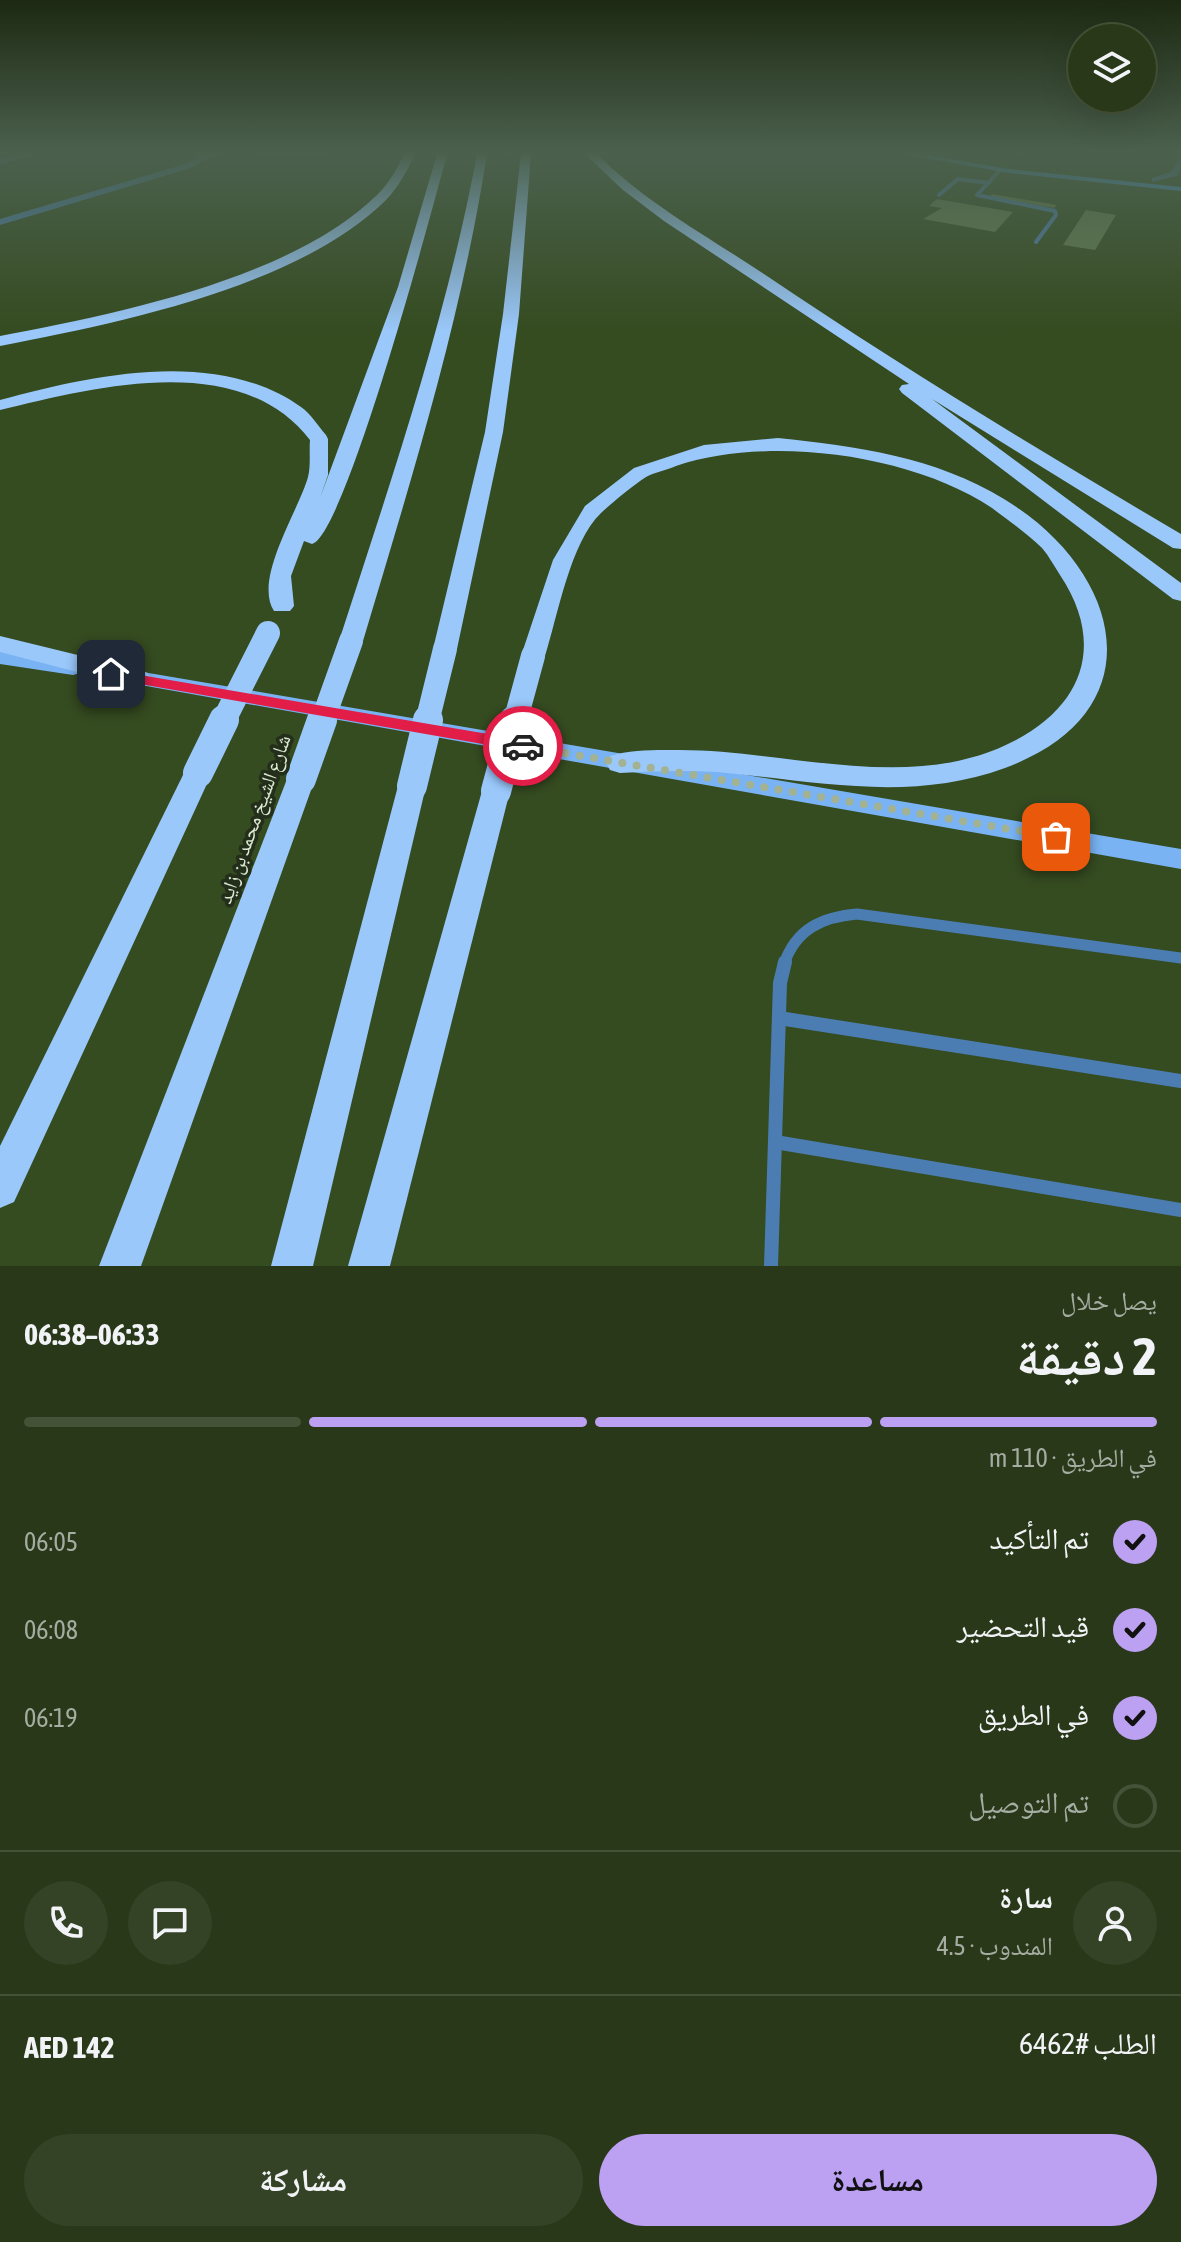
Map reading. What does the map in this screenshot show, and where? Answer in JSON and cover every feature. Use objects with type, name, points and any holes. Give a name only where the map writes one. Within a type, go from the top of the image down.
[{"type":"highway","points":[[0,341],[152,306],[239,277],[284,259],[335,232],[362,213]]},
{"type":"highway","points":[[0,1188],[198,773],[282,606],[341,472],[417,251],[427,213]]},
{"type":"highway","name":"شارع الشيخ محمد بن زايد","points":[[120,1266],[351,641],[418,423],[470,213]]},
{"type":"highway","points":[[292,1266],[412,786],[494,432],[511,314],[520,213]]},
{"type":"highway","points":[[665,213],[885,364],[948,399],[1181,543]]},
{"type":"highway","points":[[885,364],[916,397],[1181,594]]},
{"type":"highway","points":[[0,405],[48,391],[155,378],[221,383],[259,392],[295,411],[319,439],[318,475],[280,576],[282,606]]},
{"type":"highway","points":[[369,1266],[533,656],[580,526],[609,493],[630,479],[677,458],[718,449],[817,445],[882,456],[940,475],[984,495],[1041,534],[1081,584],[1092,611],[1098,635],[1097,660],[1090,684],[1076,707],[1055,728],[1037,740],[994,761],[954,772],[912,778],[866,778],[720,762],[670,760],[620,763]]},
{"type":"highway","points":[[0,644],[139,679]]},
{"type":"main road","points":[[0,657],[1181,859]]},
{"type":"street","points":[[0,222],[30,213]]},
{"type":"lane","points":[[1036,242],[1057,213]]},
{"type":"lane","points":[[771,1266],[782,967],[788,951],[808,927],[839,914],[876,916],[1181,958]]},
{"type":"lane","points":[[779,1018],[1181,1081]]},
{"type":"lane","points":[[775,1142],[1181,1210]]},
{"type":"building","points":[[933,213],[1012,213],[995,232],[923,219]]},
{"type":"building","points":[[1084,213],[1116,215],[1095,250],[1063,245]]},
{"type":"way so far","points":[[523,746],[1056,837]]},
{"type":"route","points":[[111,674],[523,746]]}]
